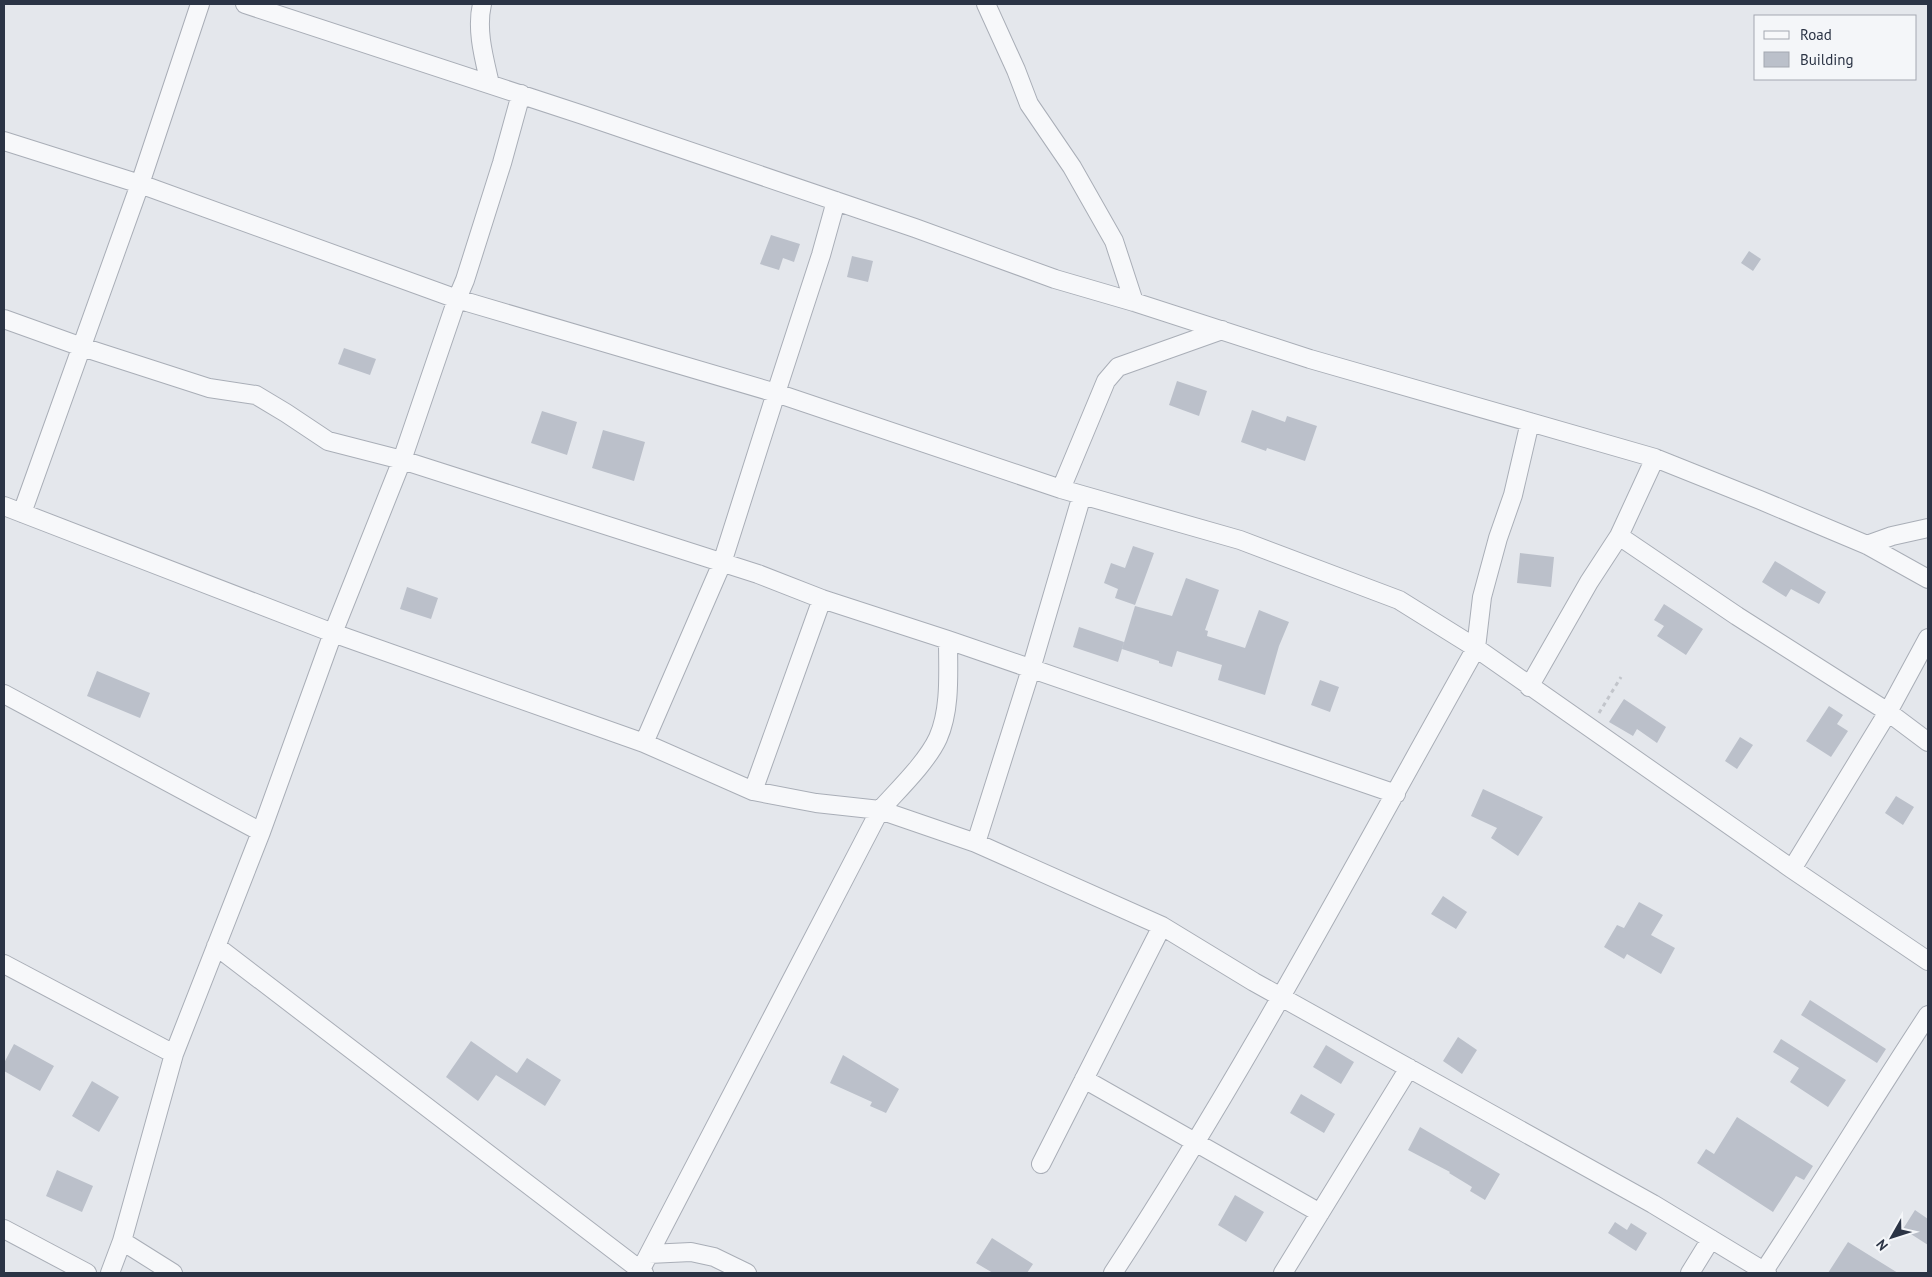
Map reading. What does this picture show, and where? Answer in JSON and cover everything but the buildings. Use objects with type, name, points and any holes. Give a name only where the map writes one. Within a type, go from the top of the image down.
[{"type":"street","points":[[22,513],[140,184],[200,4]]},
{"type":"street","points":[[245,4],[521,94],[836,201],[1056,279],[1310,359],[1655,458],[1867,545],[1928,579]]},
{"type":"street","points":[[482,4],[480,12],[482,49],[490,84]]},
{"type":"street","points":[[986,4],[1029,104],[1072,167],[1114,241],[1134,302]]},
{"type":"street","points":[[110,1273],[122,1241],[174,1054],[261,832],[333,633],[402,460],[465,280],[521,94]]},
{"type":"street","points":[[4,141],[140,184],[457,299],[776,393],[1061,489],[1240,540],[1399,600],[1476,648],[1529,687],[1928,961]]},
{"type":"street","points":[[644,743],[722,563],[808,290],[821,255],[836,201]]},
{"type":"street","points":[[4,319],[82,347],[209,388],[256,395],[328,441],[402,460],[722,563],[822,599],[948,640],[1396,794]]},
{"type":"street","points":[[1061,489],[1106,381],[1118,367],[1222,330]]},
{"type":"street","points":[[1113,1273],[1154,1210],[1281,996],[1396,794],[1476,648],[1482,597],[1498,538],[1514,495],[1530,422]]},
{"type":"street","points":[[1529,687],[1589,582],[1619,536],[1655,458]]},
{"type":"street","points":[[976,843],[1031,669],[1082,495]]},
{"type":"street","points":[[4,506],[333,633],[644,743],[753,791],[816,803],[880,810],[976,843],[1162,926],[1254,982],[1653,1204],[1765,1272],[1822,1183],[1861,1117],[1928,1015]]},
{"type":"street","points":[[1867,545],[1892,536],[1928,528]]},
{"type":"street","points":[[1619,536],[1737,616],[1888,712],[1928,742]]},
{"type":"street","points":[[753,791],[822,599]]},
{"type":"street","points":[[1792,869],[1888,712],[1928,638]]},
{"type":"street","points":[[216,946],[641,1272],[880,810],[927,756],[938,739],[944,718],[948,682],[948,640]]},
{"type":"street","points":[[4,694],[261,832]]},
{"type":"street","points":[[1041,1164],[1162,926]]},
{"type":"street","points":[[4,964],[174,1054]]},
{"type":"street","points":[[1283,1273],[1409,1068]]},
{"type":"street","points":[[1084,1079],[1320,1213]]},
{"type":"street","points":[[4,1228],[87,1273]]},
{"type":"street","points":[[1690,1273],[1711,1239]]},
{"type":"street","points":[[122,1241],[173,1273]]},
{"type":"street","points":[[649,1254],[691,1252],[714,1258],[747,1273]]},
{"type":"path","points":[[1589,728],[1621,677]]}]
